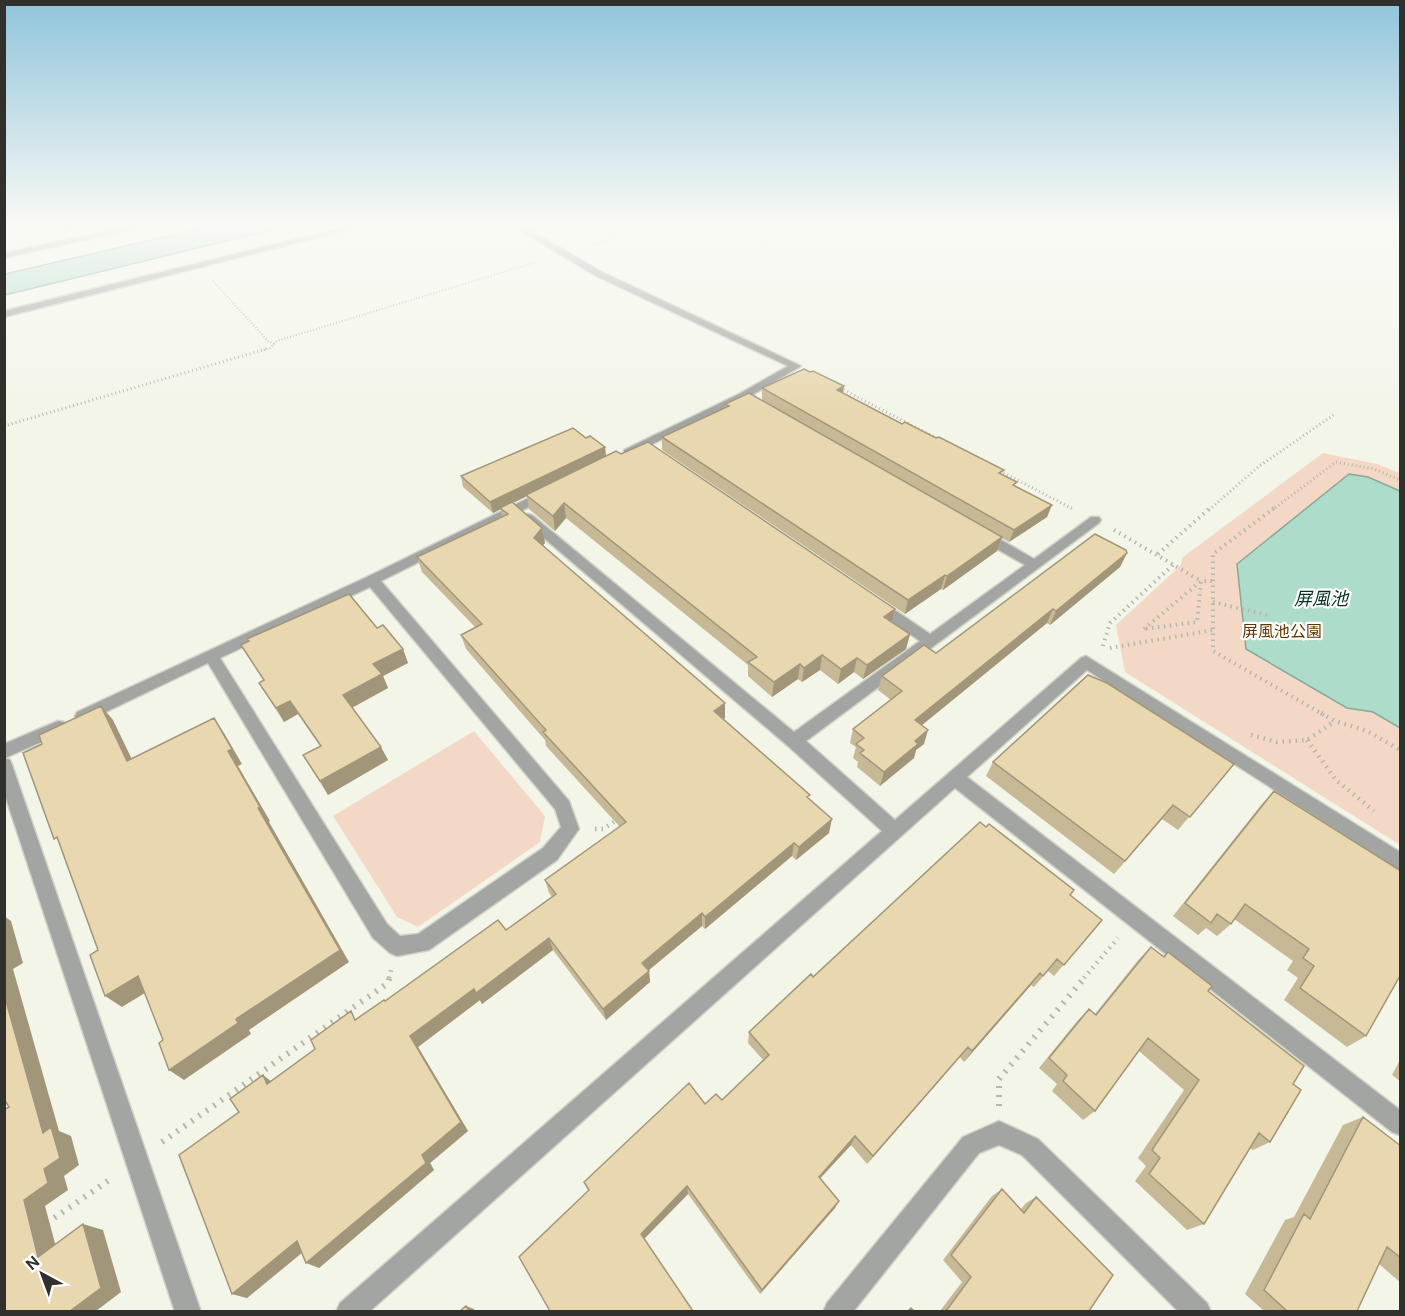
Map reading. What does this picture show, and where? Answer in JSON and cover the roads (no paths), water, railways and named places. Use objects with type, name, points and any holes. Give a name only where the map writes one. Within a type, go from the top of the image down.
[{"type":"street","points":[[4,314],[106,287]]},
{"type":"street","points":[[622,455],[648,448],[748,399],[796,366],[628,287]]},
{"type":"street","points":[[4,752],[372,580],[559,487]]},
{"type":"street","points":[[516,508],[794,741],[894,830]]},
{"type":"street","points":[[794,741],[1095,520]]},
{"type":"street","points":[[970,528],[1033,564]]},
{"type":"street","points":[[212,655],[380,931],[397,946],[422,944],[549,854],[570,829],[563,806],[372,580]]},
{"type":"street","points":[[863,595],[930,641]]},
{"type":"street","points":[[350,1311],[1086,662],[1401,862]]},
{"type":"street","points":[[4,765],[188,1311]]},
{"type":"street","points":[[954,777],[1401,1124]]},
{"type":"street","points":[[836,1311],[971,1145],[999,1133],[1030,1147],[1197,1311]]},
{"type":"water","points":[[5,287],[36,287],[5,295]]},
{"type":"water","name":"屏風池","points":[[1349,474],[1368,477],[1400,491],[1400,728],[1373,712],[1347,708],[1246,649],[1237,564]]},
{"type":"park label","name":"屏風池公園","points":[[1282,631]]}]
